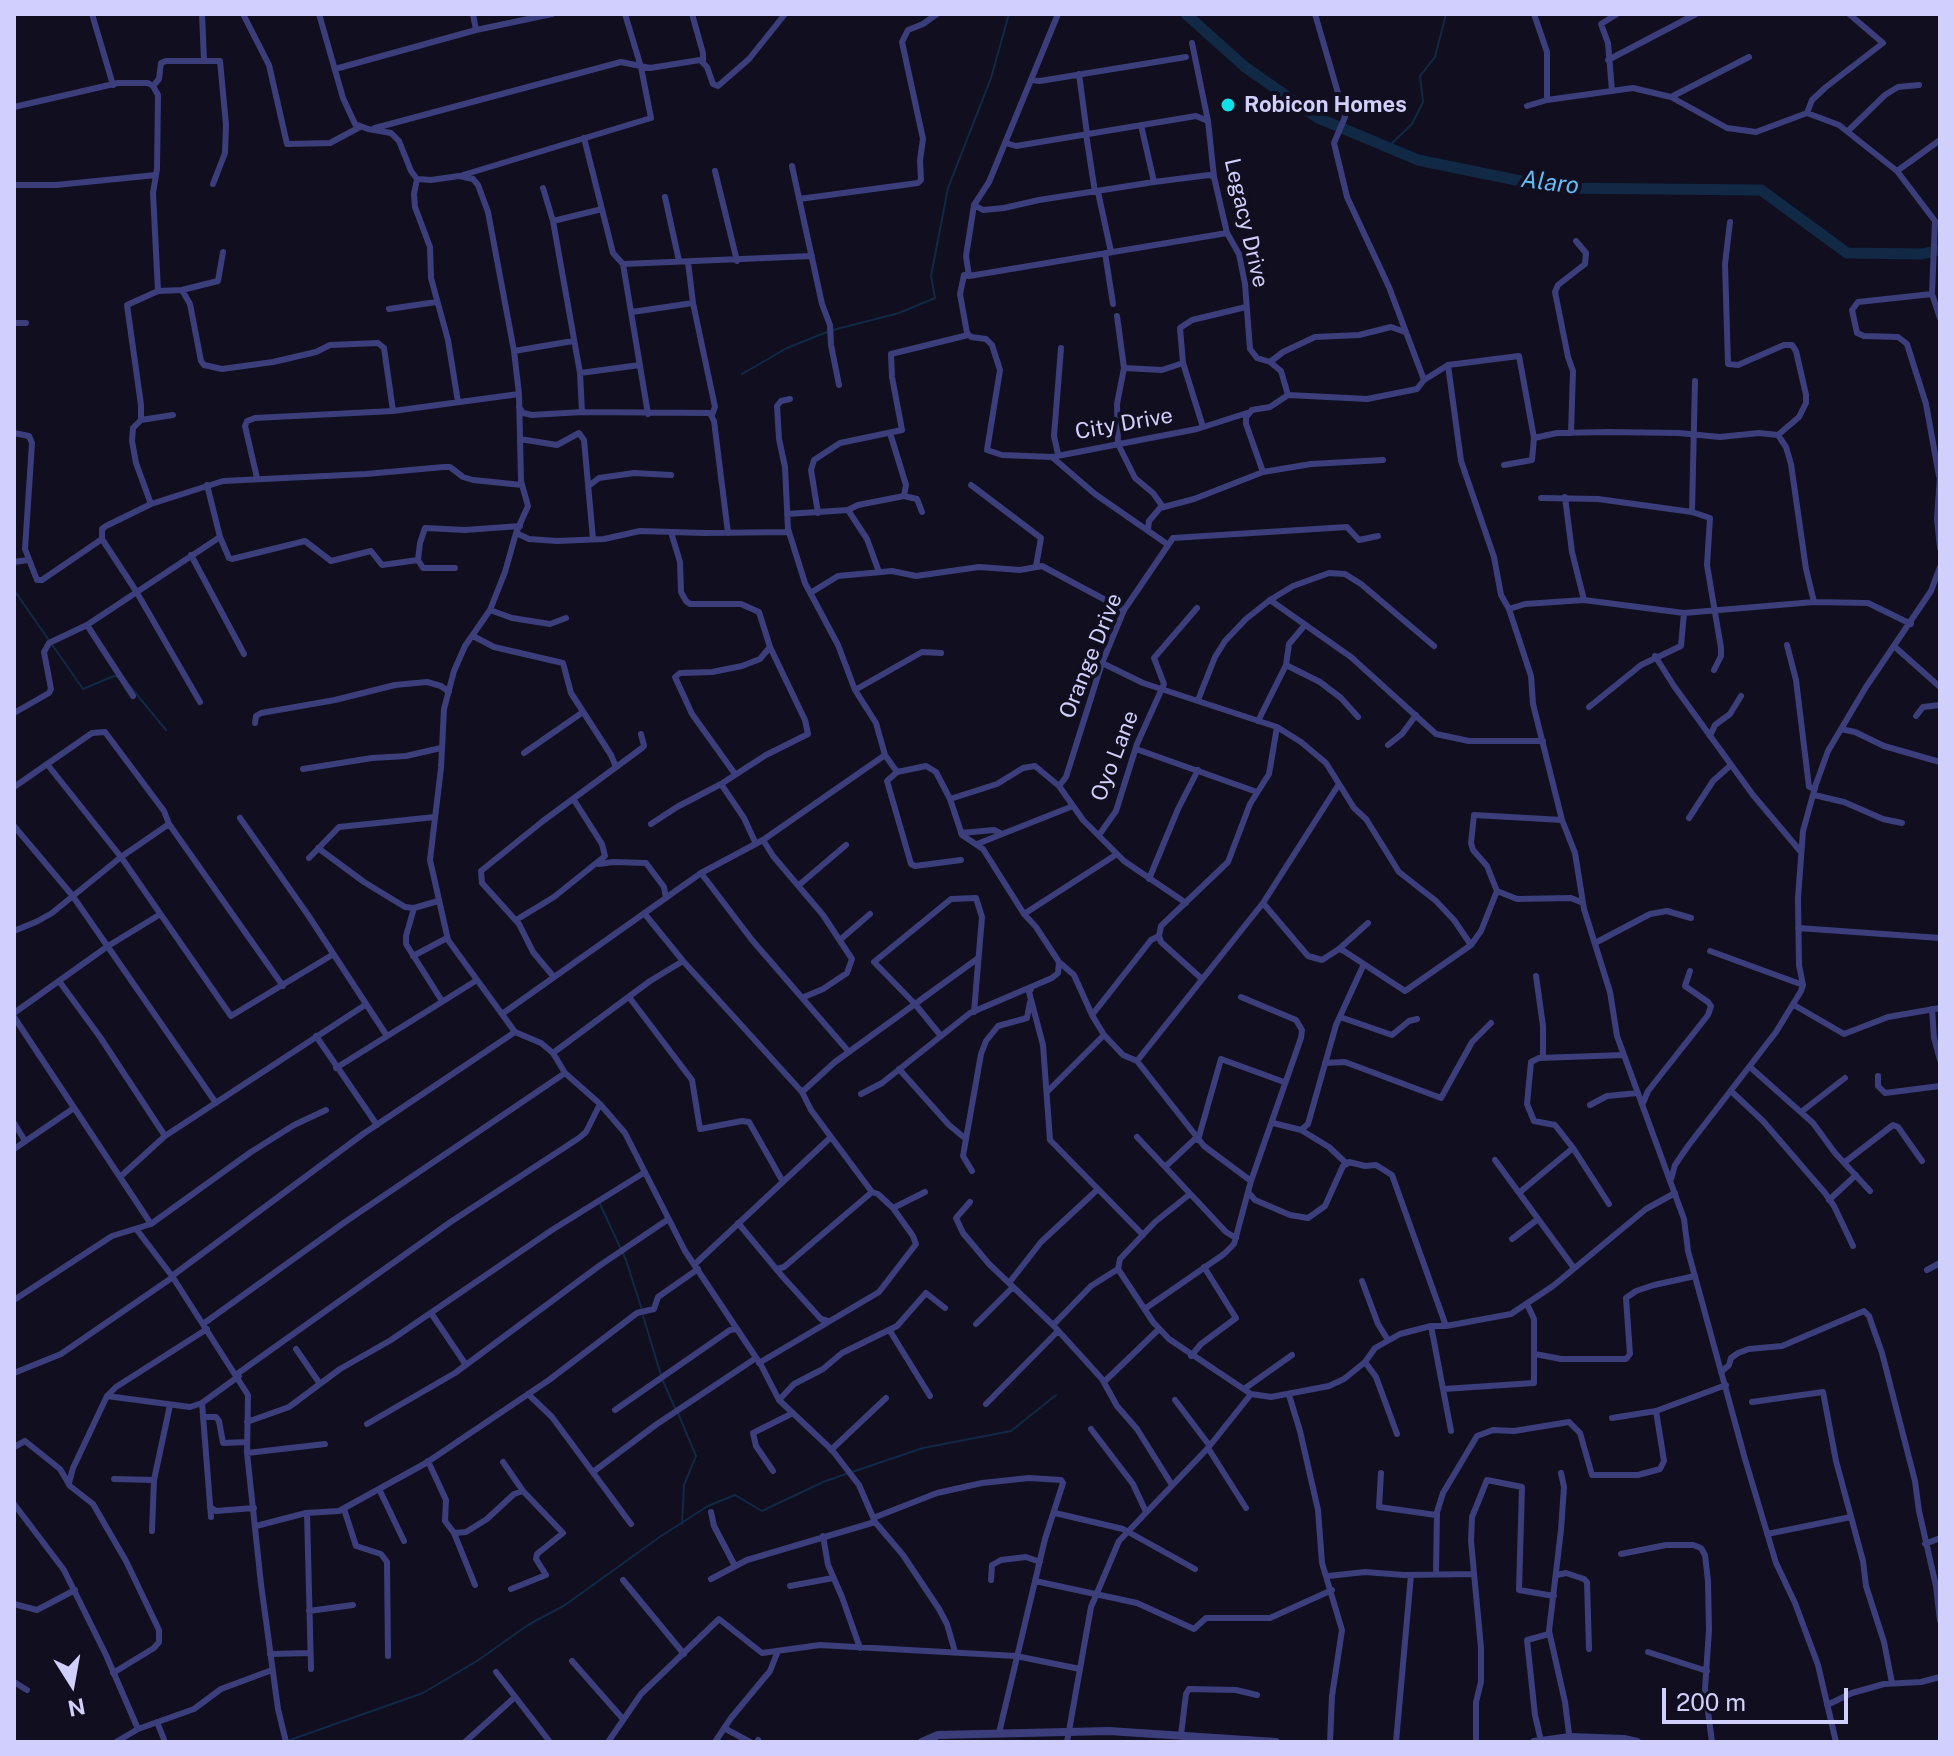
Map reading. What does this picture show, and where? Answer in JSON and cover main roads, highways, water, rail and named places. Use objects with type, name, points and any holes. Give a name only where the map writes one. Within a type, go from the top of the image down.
[{"type":"waterway","points":[[833,330],[899,313],[935,298],[931,276],[948,188],[991,78],[1009,14]]},
{"type":"waterway","name":"Alaro","points":[[1186,14],[1245,67],[1318,118],[1418,160],[1555,188],[1761,190],[1847,253],[1922,254],[1940,250]]},
{"type":"waterway","points":[[1388,147],[1412,124],[1423,102],[1420,76],[1435,57],[1446,14]]},
{"type":"waterway","points":[[742,374],[787,348],[827,332]]},
{"type":"waterway","points":[[14,590],[83,689],[118,677]]},
{"type":"waterway","points":[[124,679],[166,730]]},
{"type":"waterway","points":[[600,1204],[626,1260],[642,1310]]},
{"type":"waterway","points":[[643,1316],[661,1375]]},
{"type":"waterway","points":[[663,1381],[675,1408]]},
{"type":"waterway","points":[[852,1472],[923,1448],[1011,1431],[1056,1395]]},
{"type":"waterway","points":[[678,1413],[696,1456],[684,1485],[682,1524]]},
{"type":"waterway","points":[[287,1741],[423,1693],[477,1661],[528,1625],[565,1605],[708,1506],[735,1495],[762,1511],[846,1474]]},
{"type":"place","name":"Robicon Homes","points":[[1228,105]]}]
